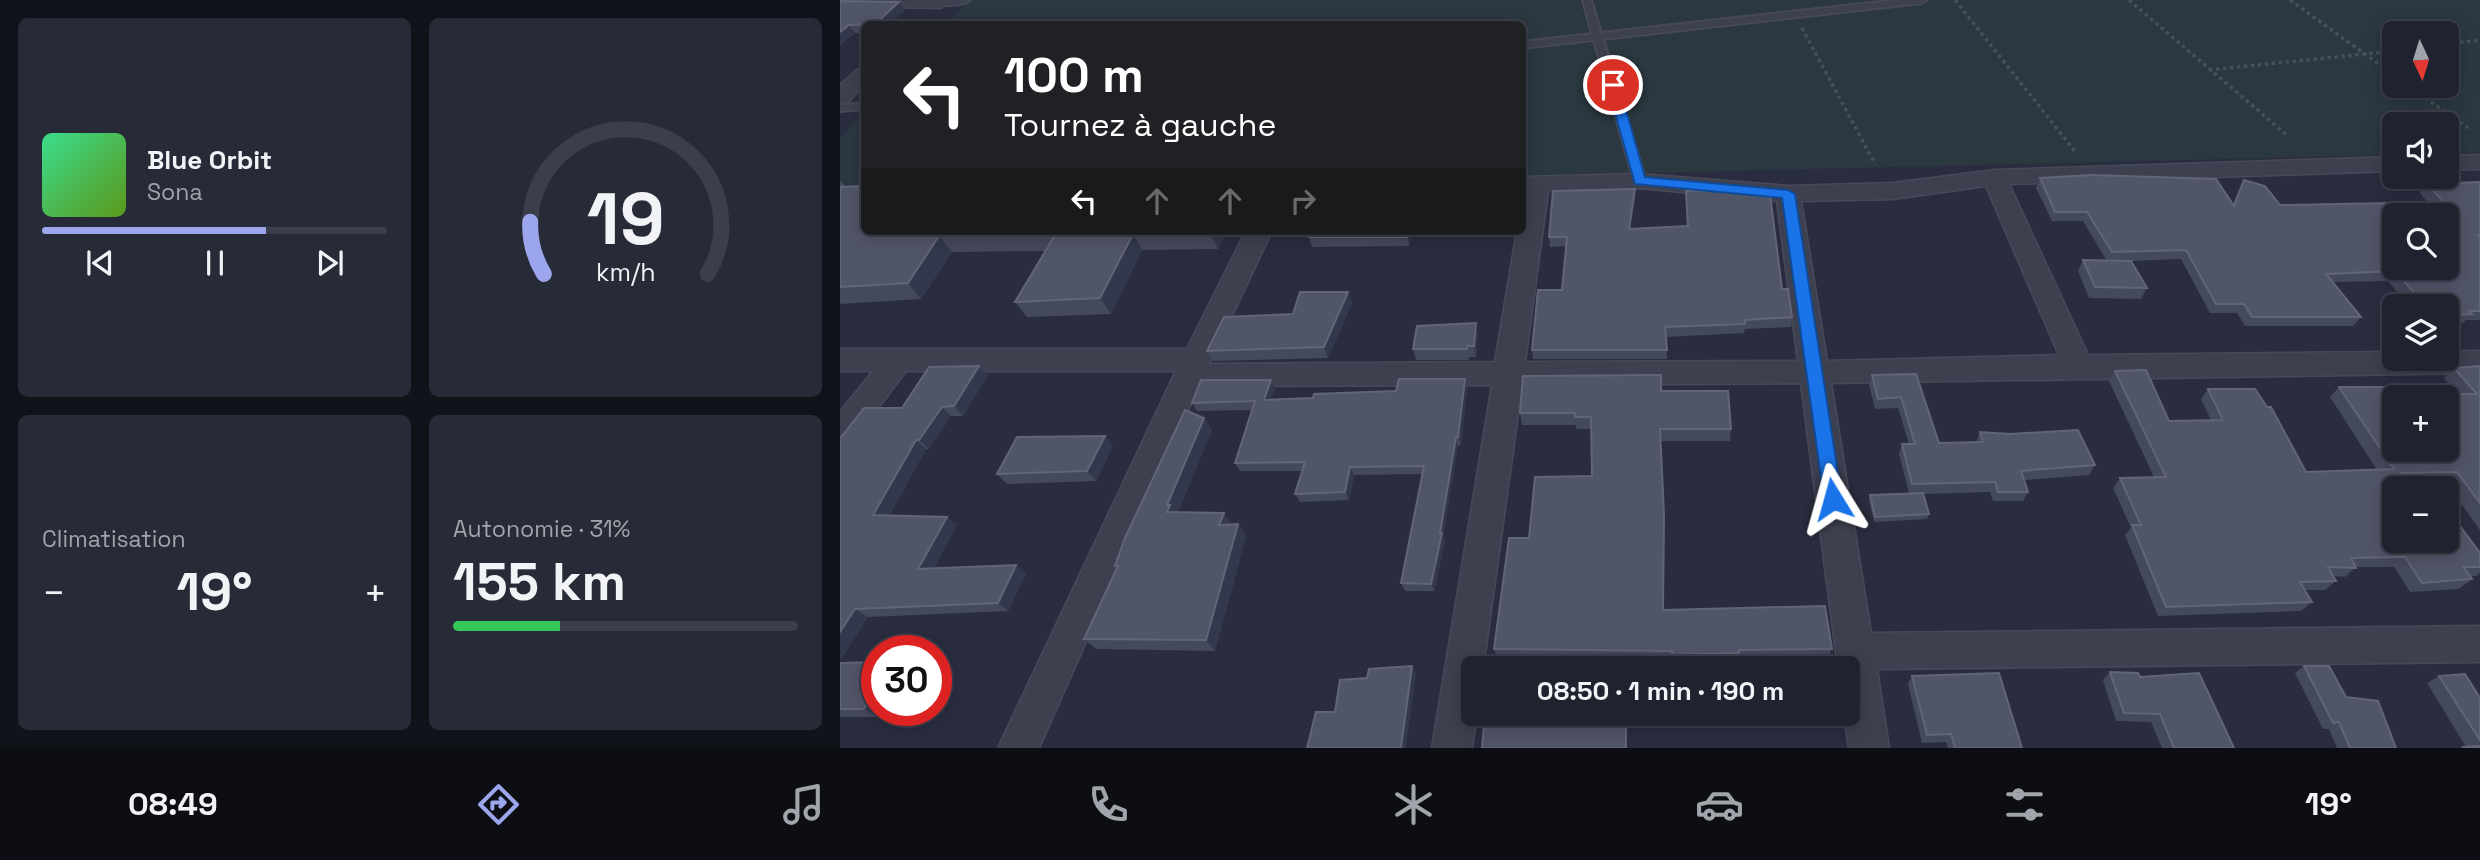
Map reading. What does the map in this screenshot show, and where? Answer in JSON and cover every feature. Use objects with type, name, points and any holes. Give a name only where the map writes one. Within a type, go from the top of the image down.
[{"type":"street","points":[[840,1],[942,1]]},
{"type":"street","points":[[920,21],[942,1]]},
{"type":"street","points":[[840,97],[861,77]]},
{"type":"street","points":[[2459,163],[2480,162]]},
{"type":"street","points":[[1526,218],[1530,184],[1640,181],[1788,194],[1893,191],[1994,177],[2382,164]]},
{"type":"street","points":[[1994,177],[2078,366]]},
{"type":"street","points":[[1788,194],[1869,748]]},
{"type":"street","points":[[1018,748],[1192,367],[1257,235]]},
{"type":"street","points":[[1452,748],[1508,372],[1524,235]]},
{"type":"street","points":[[840,435],[899,359]]},
{"type":"street","points":[[840,360],[1508,372],[1814,372],[2480,362]]},
{"type":"street","points":[[1855,651],[2480,644]]},
{"type":"lane","points":[[942,1],[966,0]]},
{"type":"lane","points":[[1587,0],[1600,36],[1640,181]]},
{"type":"lane","points":[[1526,45],[1922,0]]},
{"type":"lane","points":[[840,108],[861,106]]},
{"type":"path","points":[[1955,0],[2092,174]]},
{"type":"path","points":[[2129,0],[2288,136]]},
{"type":"path","points":[[2290,0],[2382,67]]},
{"type":"path","points":[[1794,14],[1875,164]]},
{"type":"path","points":[[2459,42],[2480,40]]},
{"type":"path","points":[[2208,70],[2382,53]]},
{"type":"path","points":[[2426,98],[2471,130]]},
{"type":"shaded area","points":[[969,0],[2480,0],[2480,153],[2459,154],[2459,112],[2382,112],[2382,155],[1526,176],[1526,21],[949,21]]},
{"type":"shaded area","points":[[861,115],[861,191],[840,192],[840,138]]},
{"type":"building","points":[[840,1],[899,2],[878,21],[861,21],[861,25],[849,25],[840,32]]},
{"type":"building","points":[[2092,175],[2216,179],[2234,206],[2244,180],[2265,186],[2280,205],[2382,203],[2382,272],[2326,274],[2361,317],[2252,317],[2244,304],[2216,304],[2186,250],[2112,252],[2087,212],[2055,212],[2040,178]]},
{"type":"building","points":[[2480,182],[2480,311],[2459,314],[2459,294],[2415,294],[2403,280],[2459,280],[2459,203],[2389,203],[2444,202],[2432,189],[2459,189],[2459,183]]},
{"type":"building","points":[[861,186],[861,235],[1055,235],[939,236],[908,283],[840,287],[840,187]]},
{"type":"building","points":[[1635,189],[1629,229],[1688,226],[1686,191],[1736,190],[1770,194],[1782,289],[1788,289],[1792,317],[1745,320],[1745,324],[1665,327],[1667,350],[1532,350],[1538,290],[1562,290],[1567,237],[1549,237],[1553,191]]},
{"type":"building","points":[[1055,235],[1132,235],[1100,298],[1015,302]]},
{"type":"building","points":[[1310,235],[1407,235],[1407,237],[1309,237]]},
{"type":"building","points":[[2083,260],[2131,261],[2147,288],[2095,287]]},
{"type":"building","points":[[1300,292],[1348,292],[1324,347],[1207,351],[1224,317],[1293,314]]},
{"type":"building","points":[[1476,323],[1474,346],[1467,346],[1467,349],[1413,349],[1417,326]]},
{"type":"building","points":[[979,366],[954,406],[942,407],[919,440],[916,440],[873,515],[947,517],[918,569],[1016,565],[998,603],[855,609],[840,632],[840,437],[864,408],[902,408],[929,367]]},
{"type":"building","points":[[2480,366],[2480,503],[2457,472],[2382,476],[2382,553],[2459,553],[2460,526],[2480,553],[2480,567],[2463,567],[2472,579],[2422,583],[2405,557],[2351,558],[2356,568],[2328,567],[2336,581],[2300,582],[2312,602],[2166,607],[2132,525],[2141,525],[2120,478],[2166,477],[2115,371],[2146,370],[2169,421],[2223,420],[2208,389],[2255,389],[2267,407],[2271,407],[2306,472],[2394,469],[2389,462],[2459,462],[2459,394],[2477,394],[2457,371],[2459,368]]},
{"type":"building","points":[[1916,374],[1939,443],[1983,442],[1980,432],[2010,434],[2078,430],[2095,465],[2021,471],[2028,492],[1998,492],[1995,482],[1912,484],[1902,444],[1915,444],[1901,397],[1878,399],[1872,375]]},
{"type":"building","points":[[1661,375],[1661,391],[1728,391],[1731,429],[1660,429],[1664,515],[1663,610],[1825,606],[1832,649],[1739,650],[1739,653],[1672,655],[1672,651],[1494,649],[1509,538],[1529,538],[1535,477],[1592,476],[1591,417],[1575,417],[1575,413],[1520,413],[1523,376]]},
{"type":"building","points":[[1399,379],[1465,379],[1458,437],[1431,584],[1401,583],[1424,466],[1350,467],[1345,492],[1295,494],[1305,462],[1235,463],[1255,401],[1192,403],[1201,380],[1271,380],[1264,400],[1313,398],[1314,394],[1396,391]]},
{"type":"building","points":[[2339,387],[2382,387],[2382,451]]},
{"type":"building","points":[[1185,410],[1204,418],[1167,505],[1170,505],[1167,512],[1224,513],[1219,525],[1238,524],[1206,640],[1084,639],[1118,566],[1115,566],[1125,538]]},
{"type":"building","points":[[1105,436],[1087,471],[997,474],[1017,437]]},
{"type":"building","points":[[1923,493],[1929,514],[1875,517],[1870,495]]},
{"type":"building","points":[[861,662],[861,709],[840,709],[840,663]]},
{"type":"building","points":[[1412,666],[1401,748],[1307,748],[1316,712],[1335,712],[1340,680],[1367,678],[1369,669]]},
{"type":"building","points":[[2304,666],[2329,666],[2346,697],[2378,701],[2396,748],[2350,748],[2339,722],[2333,723]]},
{"type":"building","points":[[2110,672],[2138,673],[2140,677],[2199,673],[2234,748],[2174,748],[2160,714],[2124,713]]},
{"type":"building","points":[[1999,673],[2022,748],[1955,748],[1951,734],[1927,735],[1912,676]]},
{"type":"building","points":[[2465,674],[2480,698],[2480,740],[2439,676]]},
{"type":"building","points":[[1484,726],[1626,726],[1626,748],[1482,748]]},
{"type":"route","points":[[1613,85],[1640,181],[1788,194],[1833,499]]}]
